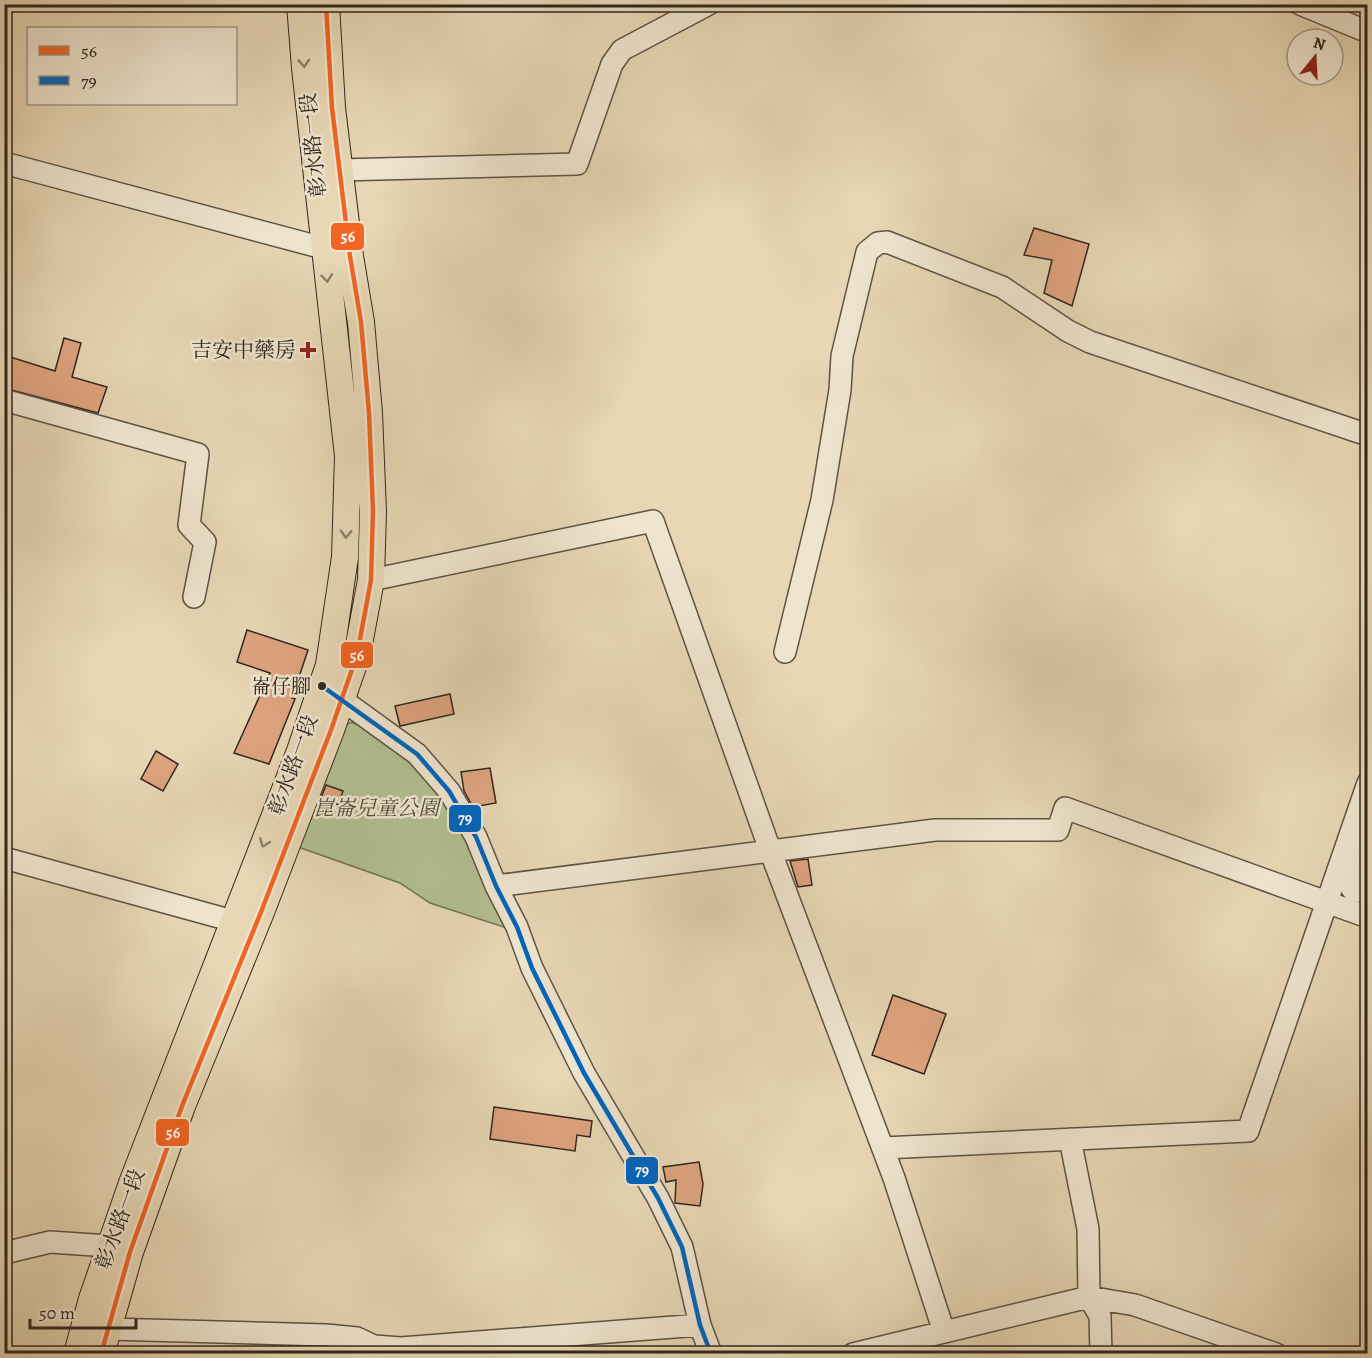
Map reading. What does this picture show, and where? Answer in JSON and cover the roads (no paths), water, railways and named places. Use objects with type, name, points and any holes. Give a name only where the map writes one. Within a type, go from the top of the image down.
[{"type":"main road","name":"彰水路一段","points":[[77,1353],[97,1325],[120,1249],[234,921],[300,751],[332,693],[357,655],[371,580],[360,490],[348,456],[300,4]]},
{"type":"main road","name":"彰水路一段","points":[[120,1249],[182,1106],[293,831],[332,693],[329,665],[345,557],[360,490],[369,413],[361,322],[350,256],[332,108],[326,4]]},
{"type":"main road","name":"彰水路一段","points":[[97,1325],[101,1353]]},
{"type":"street","points":[[339,170],[577,164],[612,64],[621,50],[709,4]]},
{"type":"street","points":[[1299,4],[1368,32]]},
{"type":"street","points":[[4,163],[244,228],[324,247],[350,256]]},
{"type":"street","points":[[785,652],[822,500],[840,390],[842,356],[867,252],[878,243],[887,242],[1002,287],[1068,331],[1090,342],[1368,435]]},
{"type":"street","points":[[4,400],[198,454],[189,525],[205,542],[194,597]]},
{"type":"street","points":[[371,580],[653,521],[770,850],[883,1148],[944,1332]]},
{"type":"street","points":[[332,693],[417,754],[449,791],[476,837],[496,886],[517,927],[532,968],[584,1073],[658,1198],[682,1247],[700,1325],[711,1353]]},
{"type":"street","points":[[1351,888],[1368,783]]},
{"type":"street","points":[[496,886],[935,830],[1058,830],[1065,808],[1368,916]]},
{"type":"street","points":[[883,1148],[1248,1131],[1328,903],[1351,888],[1368,844]]},
{"type":"street","points":[[4,858],[234,921]]},
{"type":"street","points":[[1070,1139],[1088,1229],[1089,1297],[1100,1316],[1101,1353]]},
{"type":"street","points":[[4,1253],[50,1242],[120,1249]]},
{"type":"street","points":[[853,1353],[1089,1297],[1135,1305],[1276,1353]]},
{"type":"street","points":[[97,1325],[326,1335],[357,1338],[374,1349],[413,1348],[700,1325]]},
{"type":"waterway","points":[[1339,900],[1368,818]]},
{"type":"place","name":"吉安中藥房","points":[[308,350]]},
{"type":"place","name":"崙仔腳","points":[[322,686]]},
{"type":"park label","name":"崑崙兒童公園","points":[[376,808]]}]
